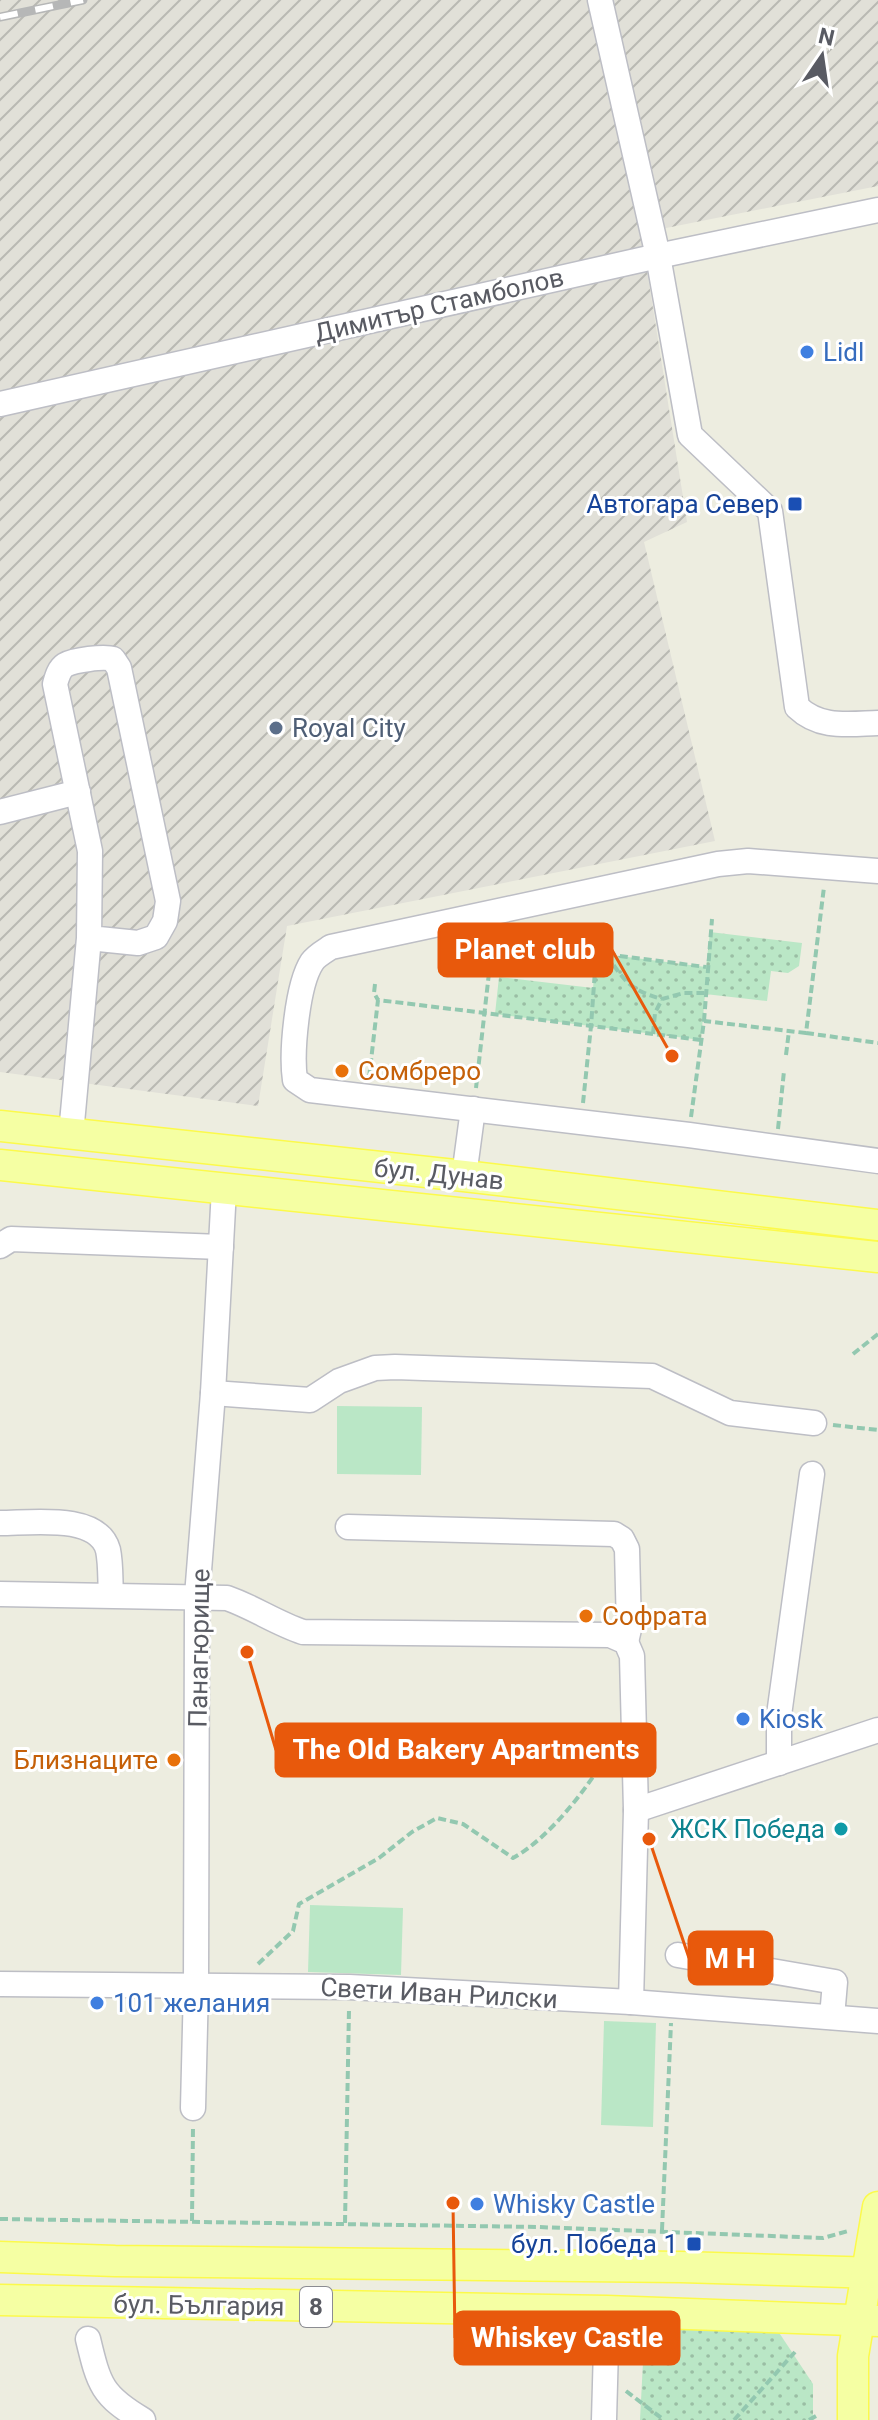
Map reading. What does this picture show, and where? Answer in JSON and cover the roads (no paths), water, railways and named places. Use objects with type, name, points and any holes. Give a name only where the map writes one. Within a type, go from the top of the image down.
[{"type":"main road","name":"бул. Дунав","points":[[0,1126],[878,1225]]},
{"type":"main road","name":"бул. Дунав","points":[[0,1165],[878,1257]]},
{"type":"main road","points":[[853,2420],[853,2356],[869,2321],[877,2216]]},
{"type":"main road","name":"бул. България","points":[[0,2257],[874,2272]]},
{"type":"main road","name":"бул. България","points":[[0,2300],[607,2311],[869,2321]]},
{"type":"street","points":[[600,0],[658,256],[690,435],[770,511],[797,707],[809,718],[828,724],[878,723]]},
{"type":"street","name":"Димитър Стамболов","points":[[0,404],[658,256],[878,210]]},
{"type":"street","points":[[71,1134],[89,938],[90,851],[55,684],[58,673],[65,665],[105,656],[113,659],[119,668],[168,901],[165,921],[156,937],[138,943],[89,938]]},
{"type":"street","points":[[0,812],[78,792]]},
{"type":"street","points":[[878,871],[748,861],[718,864],[331,947],[314,959],[304,978],[292,1060],[295,1080],[310,1090],[878,1161]]},
{"type":"street","points":[[464,1176],[473,1109]]},
{"type":"street","name":"Панагюрище","points":[[193,2108],[197,1596],[213,1393],[224,1189]]},
{"type":"street","points":[[0,1246],[11,1239],[221,1247]]},
{"type":"street","points":[[213,1393],[310,1400],[339,1381],[375,1368],[395,1367],[652,1376],[730,1413],[814,1423]]},
{"type":"street","points":[[779,1763],[779,1715],[812,1474]]},
{"type":"street","points":[[0,1523],[77,1524],[97,1532],[108,1549],[111,1595]]},
{"type":"street","points":[[348,1527],[614,1534],[622,1539],[627,1549],[629,1629],[626,1642],[632,1656],[636,1810],[631,2002]]},
{"type":"street","points":[[0,1594],[227,1598],[303,1632],[610,1635],[626,1642]]},
{"type":"street","points":[[636,1810],[878,1730]]},
{"type":"street","points":[[678,1955],[835,1982],[832,2017]]},
{"type":"street","name":"Свети Иван Рилски","points":[[0,1984],[349,1987],[631,2002],[878,2021]]},
{"type":"street","points":[[604,2420],[607,2311]]},
{"type":"street","points":[[88,2339],[98,2380],[117,2405],[143,2420]]},
{"type":"railway","points":[[0,17],[83,0]]},
{"type":"place","name":"Lidl","points":[[807,352]]},
{"type":"place","name":"Автогара Север","points":[[795,504]]},
{"type":"place","name":"Royal City","points":[[276,728]]},
{"type":"place","name":"Planet club","points":[[672,1056]]},
{"type":"place","name":"Сомбреро","points":[[342,1071]]},
{"type":"place","name":"Софрата","points":[[586,1616]]},
{"type":"place","name":"The Old Bakery Apartments","points":[[247,1652]]},
{"type":"place","name":"Kiosk","points":[[743,1719]]},
{"type":"place","name":"Близнаците","points":[[174,1760]]},
{"type":"place","name":"ЖСК Победа","points":[[841,1829]]},
{"type":"place","name":"М Н","points":[[649,1839]]},
{"type":"place","name":"101 желания","points":[[97,2003]]},
{"type":"place","name":"Whiskey Castle","points":[[453,2203]]},
{"type":"place","name":"Whisky Castle","points":[[477,2204]]},
{"type":"place","name":"бул. Победа 1","points":[[694,2244]]}]
